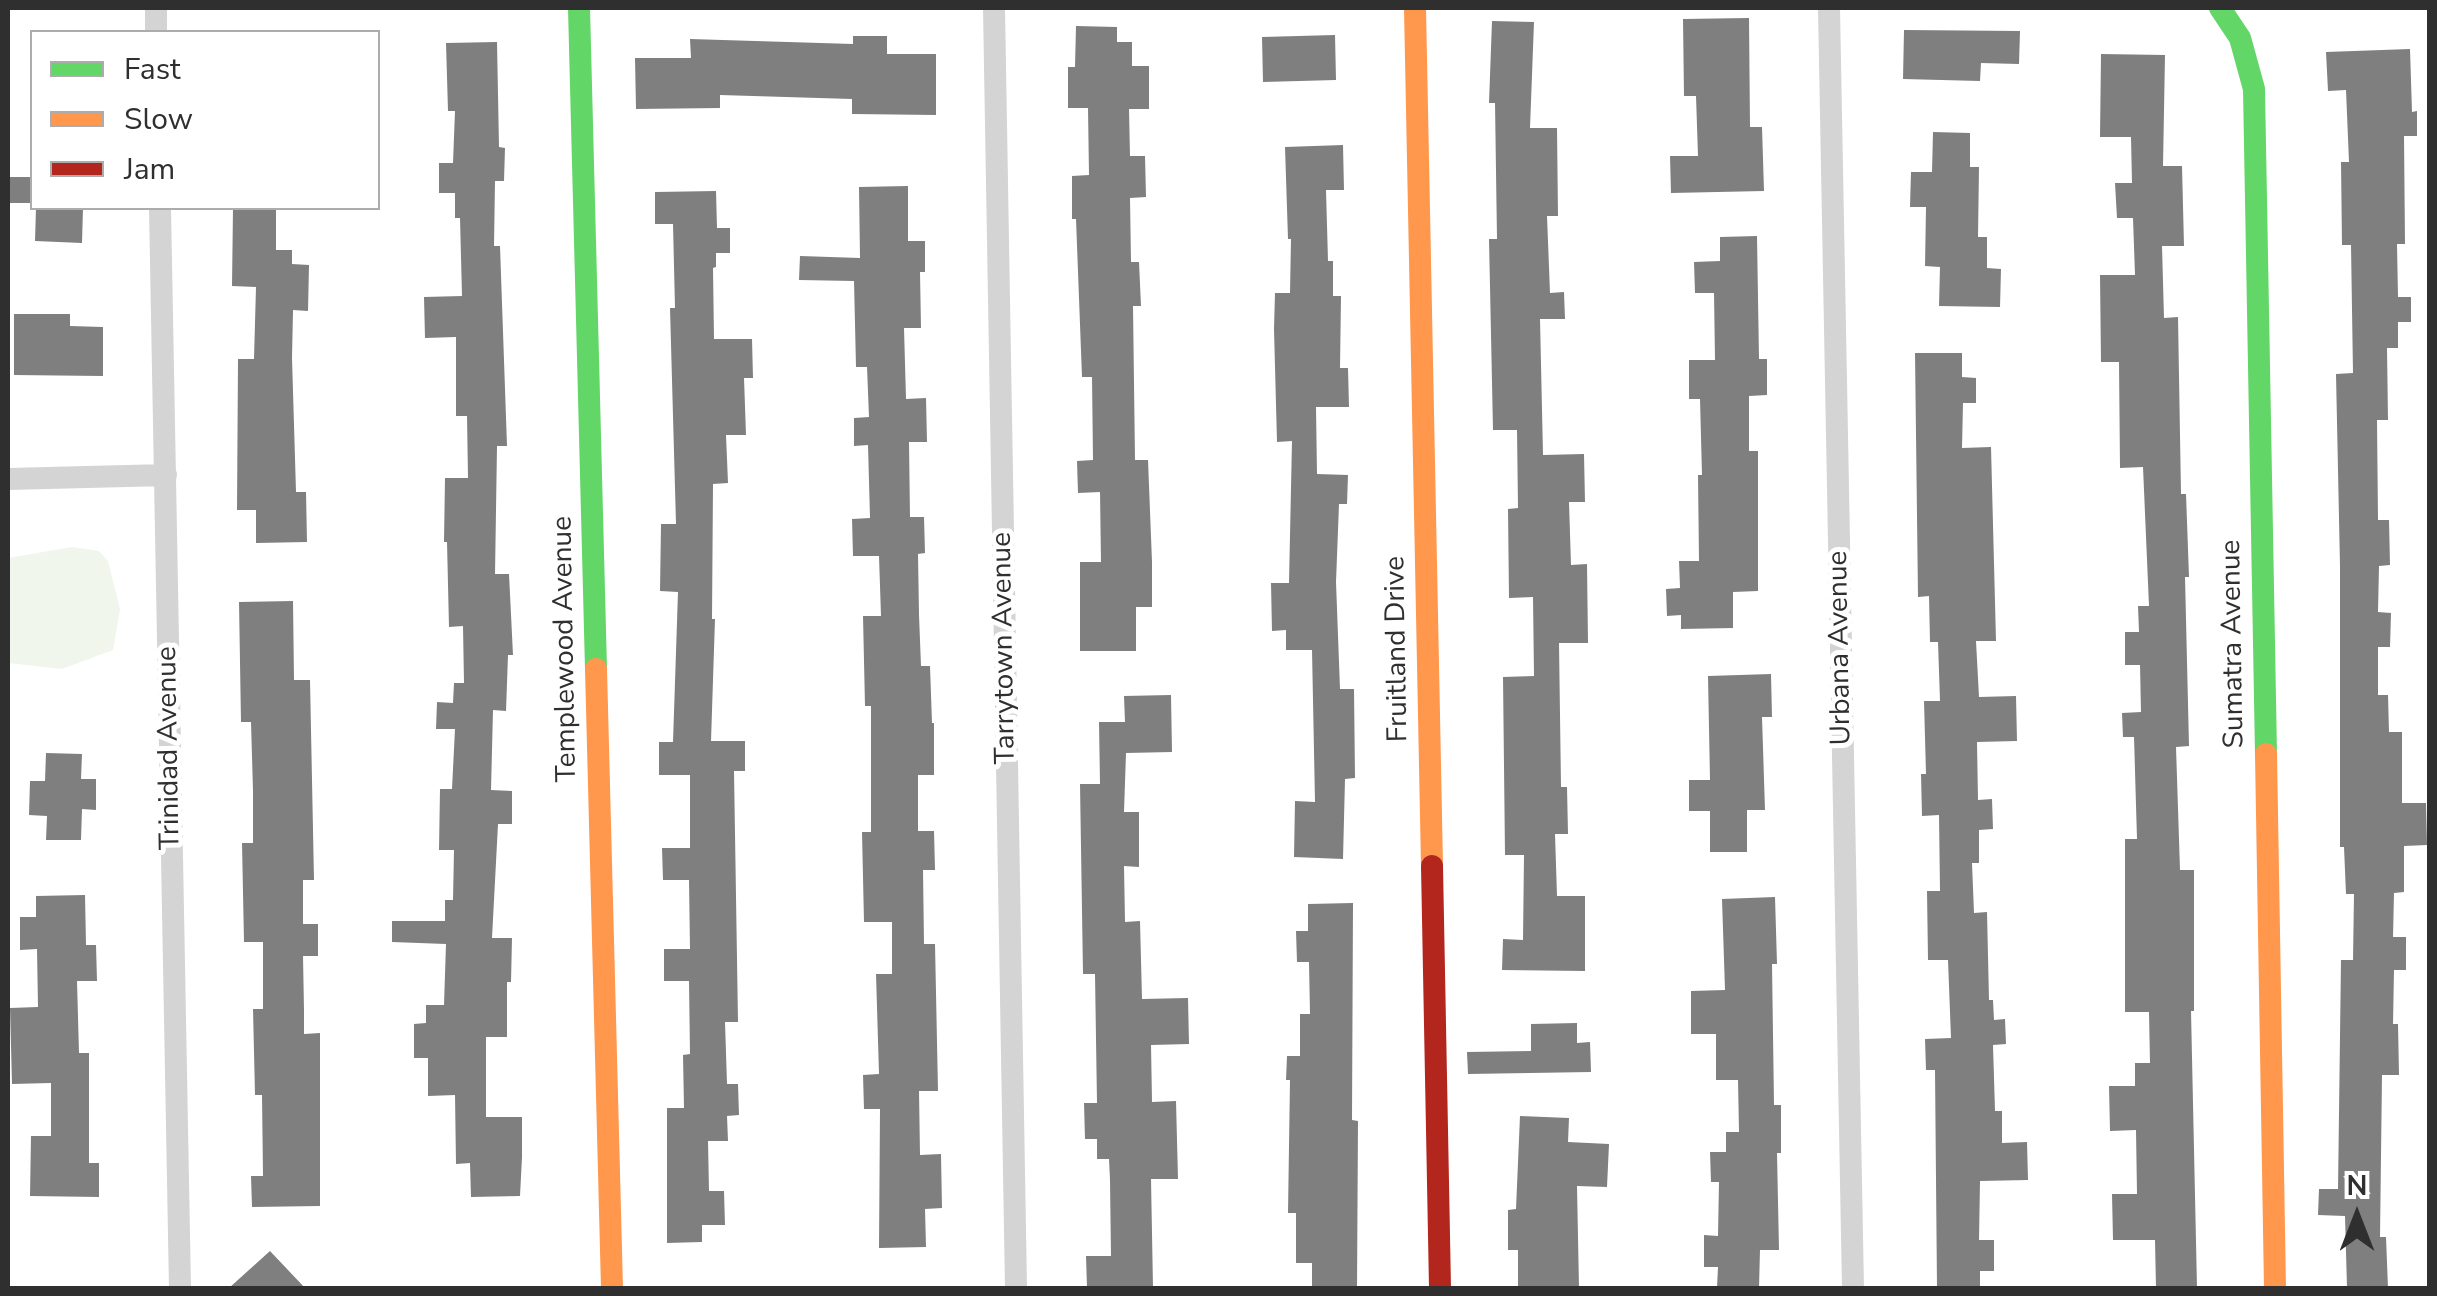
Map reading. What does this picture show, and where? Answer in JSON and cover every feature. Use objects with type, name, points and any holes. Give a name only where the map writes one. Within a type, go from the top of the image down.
[{"type":"street","name":"Templewood Avenue","points":[[579,8],[612,1288]]},
{"type":"street","name":"Tarrytown Avenue","points":[[994,8],[1016,1288]]},
{"type":"street","name":"Fruitland Drive","points":[[1415,8],[1440,1288]]},
{"type":"street","name":"Urbana Avenue","points":[[1830,8],[1854,1288]]},
{"type":"street","name":"Sumatra Avenue","points":[[2220,8],[2240,38],[2254,89],[2275,1288]]},
{"type":"street","name":"Trinidad Avenue","points":[[160,210],[180,1288]]},
{"type":"street","points":[[8,479],[166,476]]},
{"type":"shaded area","points":[[72,547],[99,551],[108,561],[120,609],[113,650],[62,669],[8,663],[8,558]]},
{"type":"building","points":[[1749,18],[1750,127],[1762,127],[1764,191],[1671,193],[1670,156],[1698,156],[1696,96],[1684,96],[1683,19]]},
{"type":"building","points":[[1492,21],[1534,22],[1530,128],[1557,128],[1558,216],[1547,216],[1550,293],[1564,292],[1565,319],[1540,319],[1543,455],[1584,454],[1585,502],[1569,502],[1571,565],[1587,564],[1588,643],[1559,643],[1561,787],[1567,787],[1568,834],[1555,834],[1557,896],[1585,896],[1585,971],[1502,970],[1503,939],[1523,940],[1524,855],[1505,855],[1503,677],[1534,676],[1533,597],[1509,598],[1508,509],[1518,508],[1517,430],[1493,430],[1489,239],[1497,239],[1495,103],[1489,103]]},
{"type":"building","points":[[1076,26],[1117,27],[1117,42],[1132,42],[1132,66],[1149,66],[1149,109],[1129,109],[1130,156],[1145,156],[1146,197],[1130,198],[1131,262],[1139,262],[1141,306],[1133,306],[1135,460],[1148,460],[1152,562],[1152,607],[1136,607],[1136,651],[1080,651],[1080,562],[1101,562],[1100,492],[1078,493],[1077,461],[1093,460],[1092,377],[1082,377],[1076,219],[1072,219],[1072,176],[1089,175],[1088,108],[1068,108],[1068,67],[1075,67]]},
{"type":"building","points":[[1904,30],[2020,31],[2019,64],[1981,63],[1980,81],[1903,79]]},
{"type":"building","points":[[1335,35],[1336,80],[1263,82],[1262,37]]},
{"type":"building","points":[[853,36],[887,36],[887,54],[936,54],[936,115],[852,114],[852,99],[720,95],[720,108],[636,109],[635,58],[691,58],[690,39],[853,44]]},
{"type":"building","points":[[497,42],[499,147],[505,148],[504,181],[495,181],[494,246],[500,246],[507,446],[497,446],[495,574],[509,574],[513,655],[508,655],[506,711],[493,710],[491,790],[512,791],[512,824],[498,824],[492,938],[512,938],[507,1037],[486,1037],[486,1117],[522,1117],[522,1157],[520,1196],[471,1197],[470,1163],[456,1164],[455,1095],[428,1096],[428,1058],[414,1058],[414,1024],[426,1023],[426,1005],[444,1005],[446,944],[392,942],[392,921],[445,921],[445,900],[453,900],[454,850],[439,850],[440,789],[452,789],[455,729],[436,729],[437,702],[453,703],[454,683],[464,683],[463,626],[449,627],[444,542],[445,478],[468,478],[467,416],[456,416],[456,337],[425,338],[424,297],[462,296],[460,218],[455,218],[455,193],[439,193],[439,163],[453,163],[455,111],[448,111],[446,43]]},
{"type":"building","points":[[2410,49],[2412,112],[2417,111],[2417,136],[2404,136],[2405,244],[2397,244],[2398,297],[2411,297],[2411,322],[2398,322],[2398,348],[2387,348],[2388,420],[2377,420],[2378,520],[2389,520],[2390,565],[2379,566],[2378,612],[2391,613],[2390,647],[2378,647],[2378,695],[2388,695],[2389,732],[2402,732],[2402,803],[2426,803],[2427,845],[2404,846],[2404,892],[2394,893],[2393,937],[2406,937],[2406,970],[2394,970],[2393,1024],[2398,1024],[2399,1075],[2382,1075],[2380,1237],[2386,1237],[2388,1288],[2347,1288],[2345,1216],[2318,1215],[2319,1189],[2338,1189],[2341,960],[2353,960],[2354,894],[2346,894],[2344,847],[2340,847],[2336,374],[2353,373],[2351,245],[2342,245],[2341,162],[2349,162],[2346,90],[2328,91],[2326,52]]},
{"type":"building","points":[[2101,54],[2165,55],[2163,166],[2182,166],[2184,246],[2162,246],[2164,318],[2178,317],[2181,494],[2186,494],[2189,577],[2185,577],[2189,746],[2176,747],[2180,870],[2194,870],[2191,1011],[2197,1288],[2156,1288],[2155,1240],[2113,1240],[2112,1194],[2137,1194],[2136,1130],[2110,1131],[2109,1086],[2135,1086],[2135,1063],[2150,1063],[2149,1012],[2125,1012],[2125,839],[2137,839],[2134,737],[2123,737],[2122,713],[2141,712],[2140,665],[2125,665],[2125,632],[2139,632],[2138,606],[2149,606],[2143,467],[2120,468],[2119,362],[2101,362],[2100,275],[2135,275],[2133,218],[2117,218],[2115,183],[2132,183],[2131,137],[2100,137]]},
{"type":"building","points":[[1933,132],[1970,133],[1970,167],[1979,167],[1978,237],[1987,237],[1987,268],[2001,269],[2000,307],[1939,306],[1940,267],[1925,266],[1926,207],[1910,207],[1911,172],[1932,172]]},
{"type":"building","points":[[1343,145],[1344,190],[1326,190],[1328,261],[1333,261],[1333,296],[1341,296],[1340,368],[1348,368],[1349,407],[1316,407],[1317,474],[1348,475],[1347,504],[1339,504],[1336,582],[1340,689],[1354,689],[1355,778],[1345,779],[1343,859],[1294,857],[1295,801],[1315,802],[1312,650],[1286,650],[1286,630],[1272,631],[1271,583],[1289,583],[1292,441],[1277,442],[1274,329],[1275,293],[1290,293],[1285,147]]},
{"type":"building","points":[[9,177],[30,177],[30,203],[9,203]]},
{"type":"building","points":[[908,186],[908,241],[925,241],[925,272],[920,272],[921,328],[904,328],[906,399],[926,398],[927,442],[909,442],[910,517],[924,517],[925,553],[918,554],[921,666],[930,666],[934,723],[934,775],[918,775],[918,831],[934,831],[935,870],[923,870],[924,944],[935,944],[938,1091],[919,1091],[920,1155],[941,1154],[942,1208],[925,1209],[926,1247],[879,1248],[880,1109],[864,1109],[863,1075],[879,1074],[876,974],[892,974],[892,922],[864,922],[862,832],[871,832],[871,706],[865,706],[863,616],[881,616],[879,556],[853,556],[852,519],[870,518],[868,445],[854,446],[854,418],[869,417],[867,367],[856,367],[854,281],[799,280],[800,256],[860,258],[859,187]]},
{"type":"building","points":[[716,191],[717,228],[730,228],[730,253],[716,253],[713,268],[714,339],[752,339],[753,378],[744,378],[746,435],[726,435],[728,483],[713,484],[715,619],[711,741],[745,741],[745,771],[734,771],[738,1022],[725,1022],[727,1084],[738,1084],[739,1115],[727,1116],[728,1141],[708,1141],[709,1191],[724,1191],[725,1225],[702,1225],[702,1242],[667,1243],[667,1108],[684,1108],[683,1055],[690,1054],[689,981],[664,981],[664,949],[690,949],[689,880],[663,880],[662,848],[690,848],[690,775],[659,775],[659,742],[673,742],[678,592],[660,591],[661,524],[676,524],[670,308],[675,308],[673,224],[655,224],[655,192]]},
{"type":"building","points":[[36,210],[83,210],[82,243],[35,241]]},
{"type":"building","points":[[233,210],[276,210],[276,250],[292,250],[292,264],[309,265],[308,311],[293,310],[292,358],[296,492],[306,492],[307,542],[256,543],[256,510],[237,510],[238,359],[254,359],[256,287],[232,286]]},
{"type":"building","points":[[1757,236],[1759,359],[1767,359],[1767,395],[1749,396],[1749,451],[1758,451],[1758,591],[1733,592],[1733,628],[1681,629],[1681,615],[1667,616],[1666,589],[1680,588],[1679,561],[1699,561],[1698,475],[1702,475],[1700,399],[1689,399],[1689,360],[1715,360],[1714,293],[1695,293],[1694,262],[1720,261],[1720,237]]},
{"type":"building","points":[[14,314],[70,314],[70,326],[103,327],[103,376],[14,375]]},
{"type":"building","points":[[1915,353],[1962,353],[1962,377],[1976,378],[1976,403],[1963,403],[1962,448],[1991,447],[1996,641],[1976,641],[1979,697],[2016,696],[2017,741],[1977,742],[1978,800],[1992,799],[1993,829],[1979,830],[1979,863],[1972,863],[1974,913],[1987,912],[1989,1000],[1993,1000],[1994,1020],[2005,1019],[2006,1044],[1993,1045],[1995,1111],[2002,1111],[2002,1143],[2027,1142],[2028,1180],[1980,1181],[1979,1240],[1994,1240],[1994,1271],[1980,1271],[1980,1288],[1937,1288],[1935,1070],[1926,1070],[1925,1039],[1951,1038],[1948,960],[1928,960],[1927,891],[1940,891],[1939,815],[1922,816],[1921,774],[1926,774],[1924,701],[1940,701],[1938,642],[1930,642],[1929,596],[1918,597]]},
{"type":"building","points":[[293,601],[294,680],[310,680],[314,880],[303,880],[303,924],[318,924],[318,956],[303,956],[304,1034],[320,1033],[320,1206],[252,1207],[251,1176],[263,1176],[262,1095],[255,1095],[253,1009],[263,1009],[263,942],[244,942],[242,843],[253,843],[253,791],[251,722],[241,722],[239,602]]},
{"type":"building","points":[[1771,674],[1772,717],[1762,717],[1765,810],[1747,810],[1747,852],[1710,852],[1710,811],[1689,811],[1689,780],[1710,780],[1708,676]]},
{"type":"building","points":[[1171,695],[1172,752],[1126,753],[1124,812],[1139,812],[1139,867],[1124,866],[1125,922],[1140,921],[1142,999],[1188,998],[1189,1044],[1151,1045],[1152,1102],[1176,1101],[1178,1179],[1151,1179],[1153,1288],[1087,1288],[1086,1256],[1111,1256],[1110,1180],[1109,1159],[1097,1159],[1097,1139],[1085,1139],[1084,1103],[1097,1103],[1095,974],[1083,974],[1080,784],[1100,784],[1099,722],[1125,722],[1124,696]]},
{"type":"building","points":[[46,753],[82,754],[81,779],[96,779],[96,810],[82,809],[81,840],[46,840],[47,816],[29,815],[30,781],[45,781]]},
{"type":"building","points":[[85,895],[86,945],[96,945],[97,981],[77,981],[79,1053],[89,1053],[89,1163],[99,1163],[99,1197],[30,1196],[31,1136],[51,1136],[51,1083],[12,1084],[10,1008],[38,1007],[37,949],[20,950],[20,917],[36,917],[36,896]]},
{"type":"building","points":[[1775,897],[1777,964],[1772,964],[1774,1105],[1781,1105],[1781,1153],[1777,1153],[1779,1250],[1760,1250],[1759,1288],[1717,1288],[1718,1267],[1704,1267],[1704,1235],[1718,1236],[1719,1182],[1711,1182],[1710,1152],[1726,1152],[1726,1132],[1739,1132],[1738,1080],[1716,1080],[1716,1034],[1691,1034],[1691,991],[1725,990],[1722,899]]},
{"type":"building","points":[[1353,903],[1352,1120],[1358,1121],[1357,1288],[1312,1288],[1312,1263],[1296,1263],[1296,1213],[1288,1213],[1287,1056],[1300,1056],[1300,1014],[1310,1014],[1309,962],[1297,962],[1296,931],[1308,931],[1308,904]]},
{"type":"building","points":[[1577,1023],[1577,1043],[1590,1042],[1591,1072],[1468,1074],[1467,1052],[1531,1051],[1531,1024]]},
{"type":"building","points":[[1520,1116],[1569,1118],[1568,1142],[1609,1144],[1607,1187],[1577,1186],[1579,1288],[1518,1288],[1518,1250],[1508,1250],[1508,1210],[1516,1209]]},
{"type":"building","points":[[270,1251],[305,1288],[229,1288]]},
{"type":"traffic: fast","points":[[579,8],[596,669]]},
{"type":"traffic: fast","points":[[2220,8],[2240,38],[2254,89],[2266,754]]},
{"type":"traffic: slow","points":[[1415,8],[1432,866]]},
{"type":"traffic: slow","points":[[596,669],[612,1288]]},
{"type":"traffic: slow","points":[[2266,754],[2275,1288]]},
{"type":"traffic: jam","points":[[1432,866],[1440,1288]]}]
